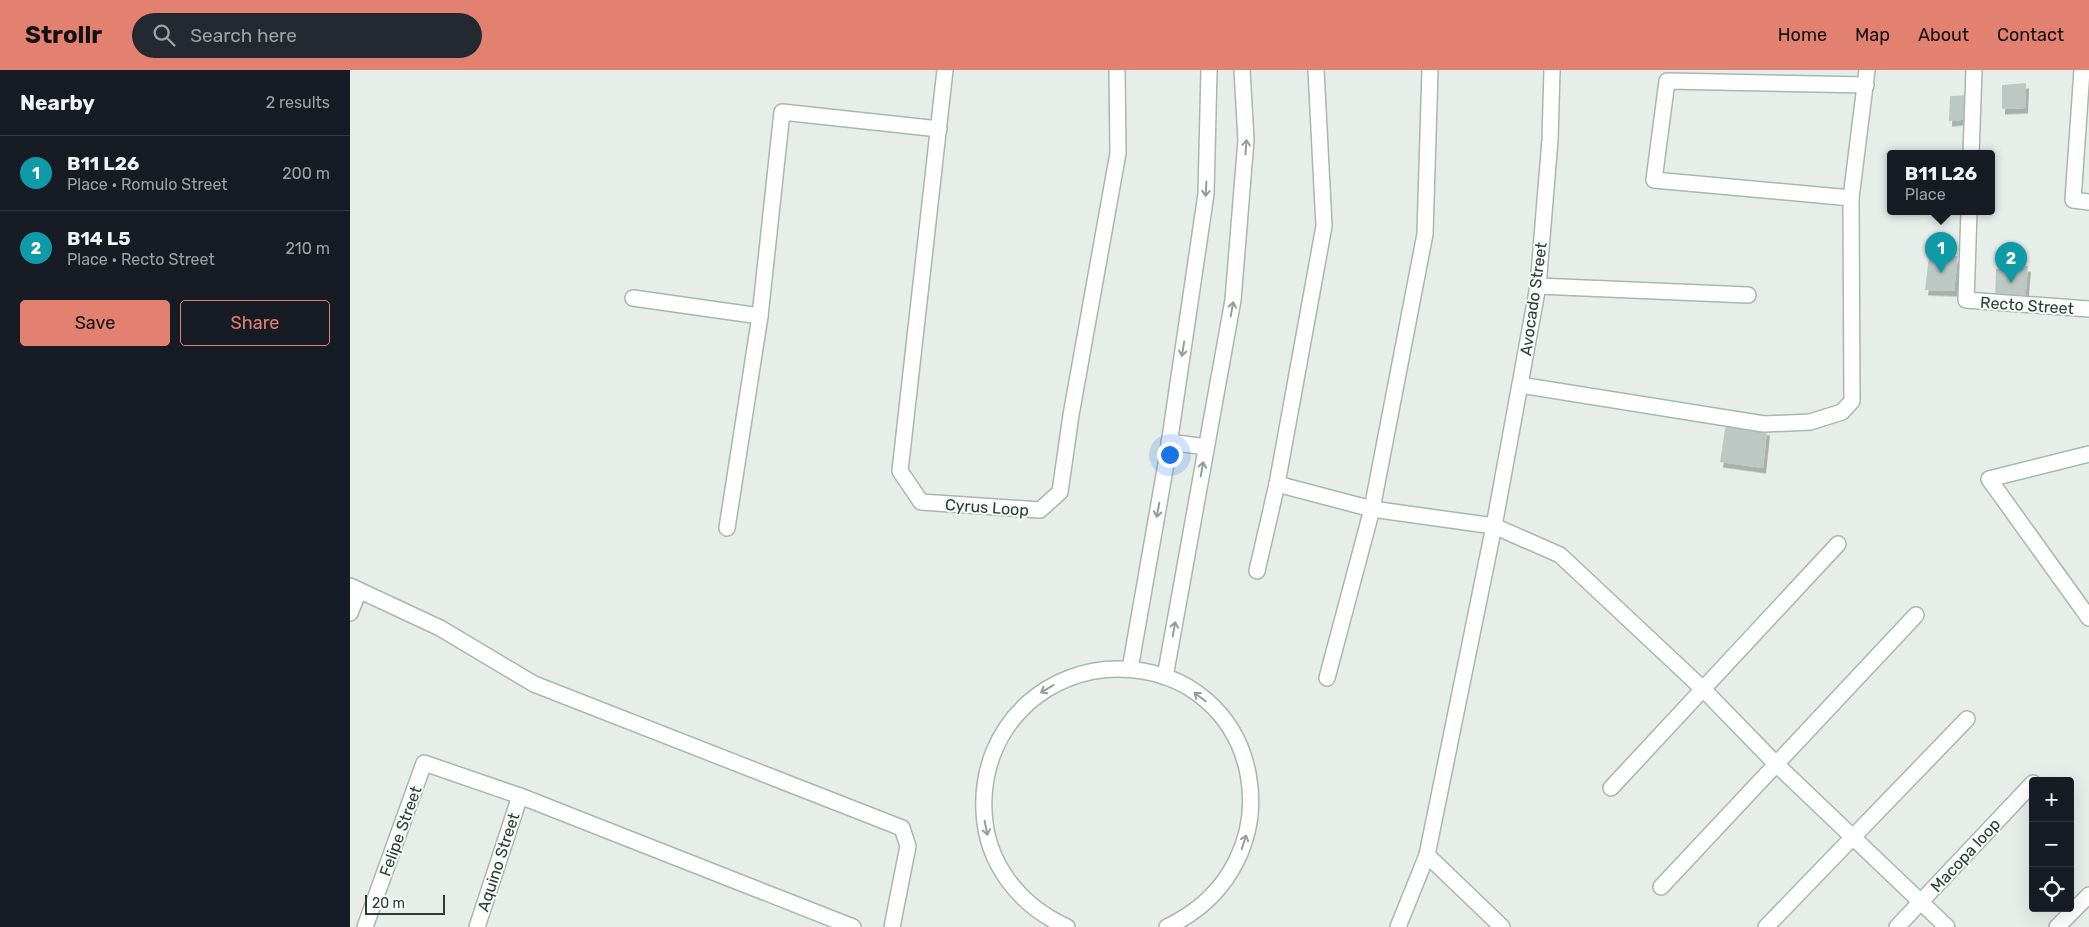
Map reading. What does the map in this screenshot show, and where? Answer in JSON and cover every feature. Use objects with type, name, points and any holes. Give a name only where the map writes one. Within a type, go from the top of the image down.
[{"type":"street","name":"Cyrus Loop","points":[[945,70],[900,471],[921,502],[1040,510],[1060,492],[1071,415],[1118,153],[1117,70]]},
{"type":"street","points":[[1130,669],[1169,442],[1206,194],[1210,70]]},
{"type":"street","points":[[1165,677],[1233,300],[1246,140],[1242,70]]},
{"type":"street","points":[[1257,571],[1277,484],[1324,226],[1316,70]]},
{"type":"street","points":[[1327,678],[1372,509],[1425,234],[1430,70]]},
{"type":"street","name":"Avocado Street","points":[[1398,927],[1427,855],[1494,526],[1538,286],[1550,140],[1552,70]]},
{"type":"street","points":[[1971,150],[1974,70]]},
{"type":"street","points":[[2082,70],[2084,129],[2073,200],[2089,202]]},
{"type":"street","points":[[1520,385],[1764,424],[1810,422],[1842,412],[1852,401],[1852,198],[1867,78],[1667,81],[1654,180],[1852,198]]},
{"type":"street","points":[[727,528],[760,316],[782,112],[939,129]]},
{"type":"street","name":"Recto Street","points":[[1969,215],[1966,300],[2089,310]]},
{"type":"street","points":[[1538,286],[1748,295]]},
{"type":"street","points":[[633,298],[760,316]]},
{"type":"street","points":[[1169,442],[1206,447]]},
{"type":"street","points":[[2089,454],[1989,479],[2089,618]]},
{"type":"street","points":[[1277,484],[1372,509],[1494,526],[1560,555],[1704,690],[1776,763],[1947,927]]},
{"type":"street","points":[[1611,788],[1838,544]]},
{"type":"street","points":[[350,613],[355,589],[440,628],[534,684],[902,828],[908,846],[892,927]]},
{"type":"street","points":[[1661,886],[1916,615]]},
{"type":"street","points":[[1067,927],[1032,907],[1014,890],[1001,870],[990,848],[984,824],[983,800],[986,776],[993,752],[1004,730],[1020,711],[1038,695],[1059,682],[1082,673],[1105,669],[1130,669],[1165,677],[1188,688],[1208,703],[1224,721],[1241,750],[1246,766],[1251,791],[1251,816],[1246,841],[1236,864],[1223,885],[1205,903],[1185,918],[1167,927]]},
{"type":"street","points":[[1766,927],[1967,720]]},
{"type":"street","name":"Felipe Street","points":[[365,927],[424,764],[520,796]]},
{"type":"street","name":"Macopa loop","points":[[1897,927],[2029,787]]},
{"type":"street","points":[[520,796],[853,927]]},
{"type":"street","name":"Aquino Street","points":[[476,927],[520,796]]},
{"type":"street","points":[[1427,855],[1502,927]]},
{"type":"street","points":[[2057,927],[2089,895]]},
{"type":"building","points":[[2026,83],[2025,108],[2002,109],[2002,85]]},
{"type":"building","points":[[1973,95],[1973,119],[1949,121],[1950,96]]},
{"type":"building","points":[[1958,256],[1954,291],[1925,290],[1929,257]]},
{"type":"building","points":[[2028,266],[2025,300],[1995,297],[1996,269]]},
{"type":"building","points":[[1726,423],[1767,430],[1763,468],[1720,462]]},
{"type":"place","name":"B11 L26","points":[[1941,273]]},
{"type":"place","name":"B14 L5","points":[[2011,283]]}]
